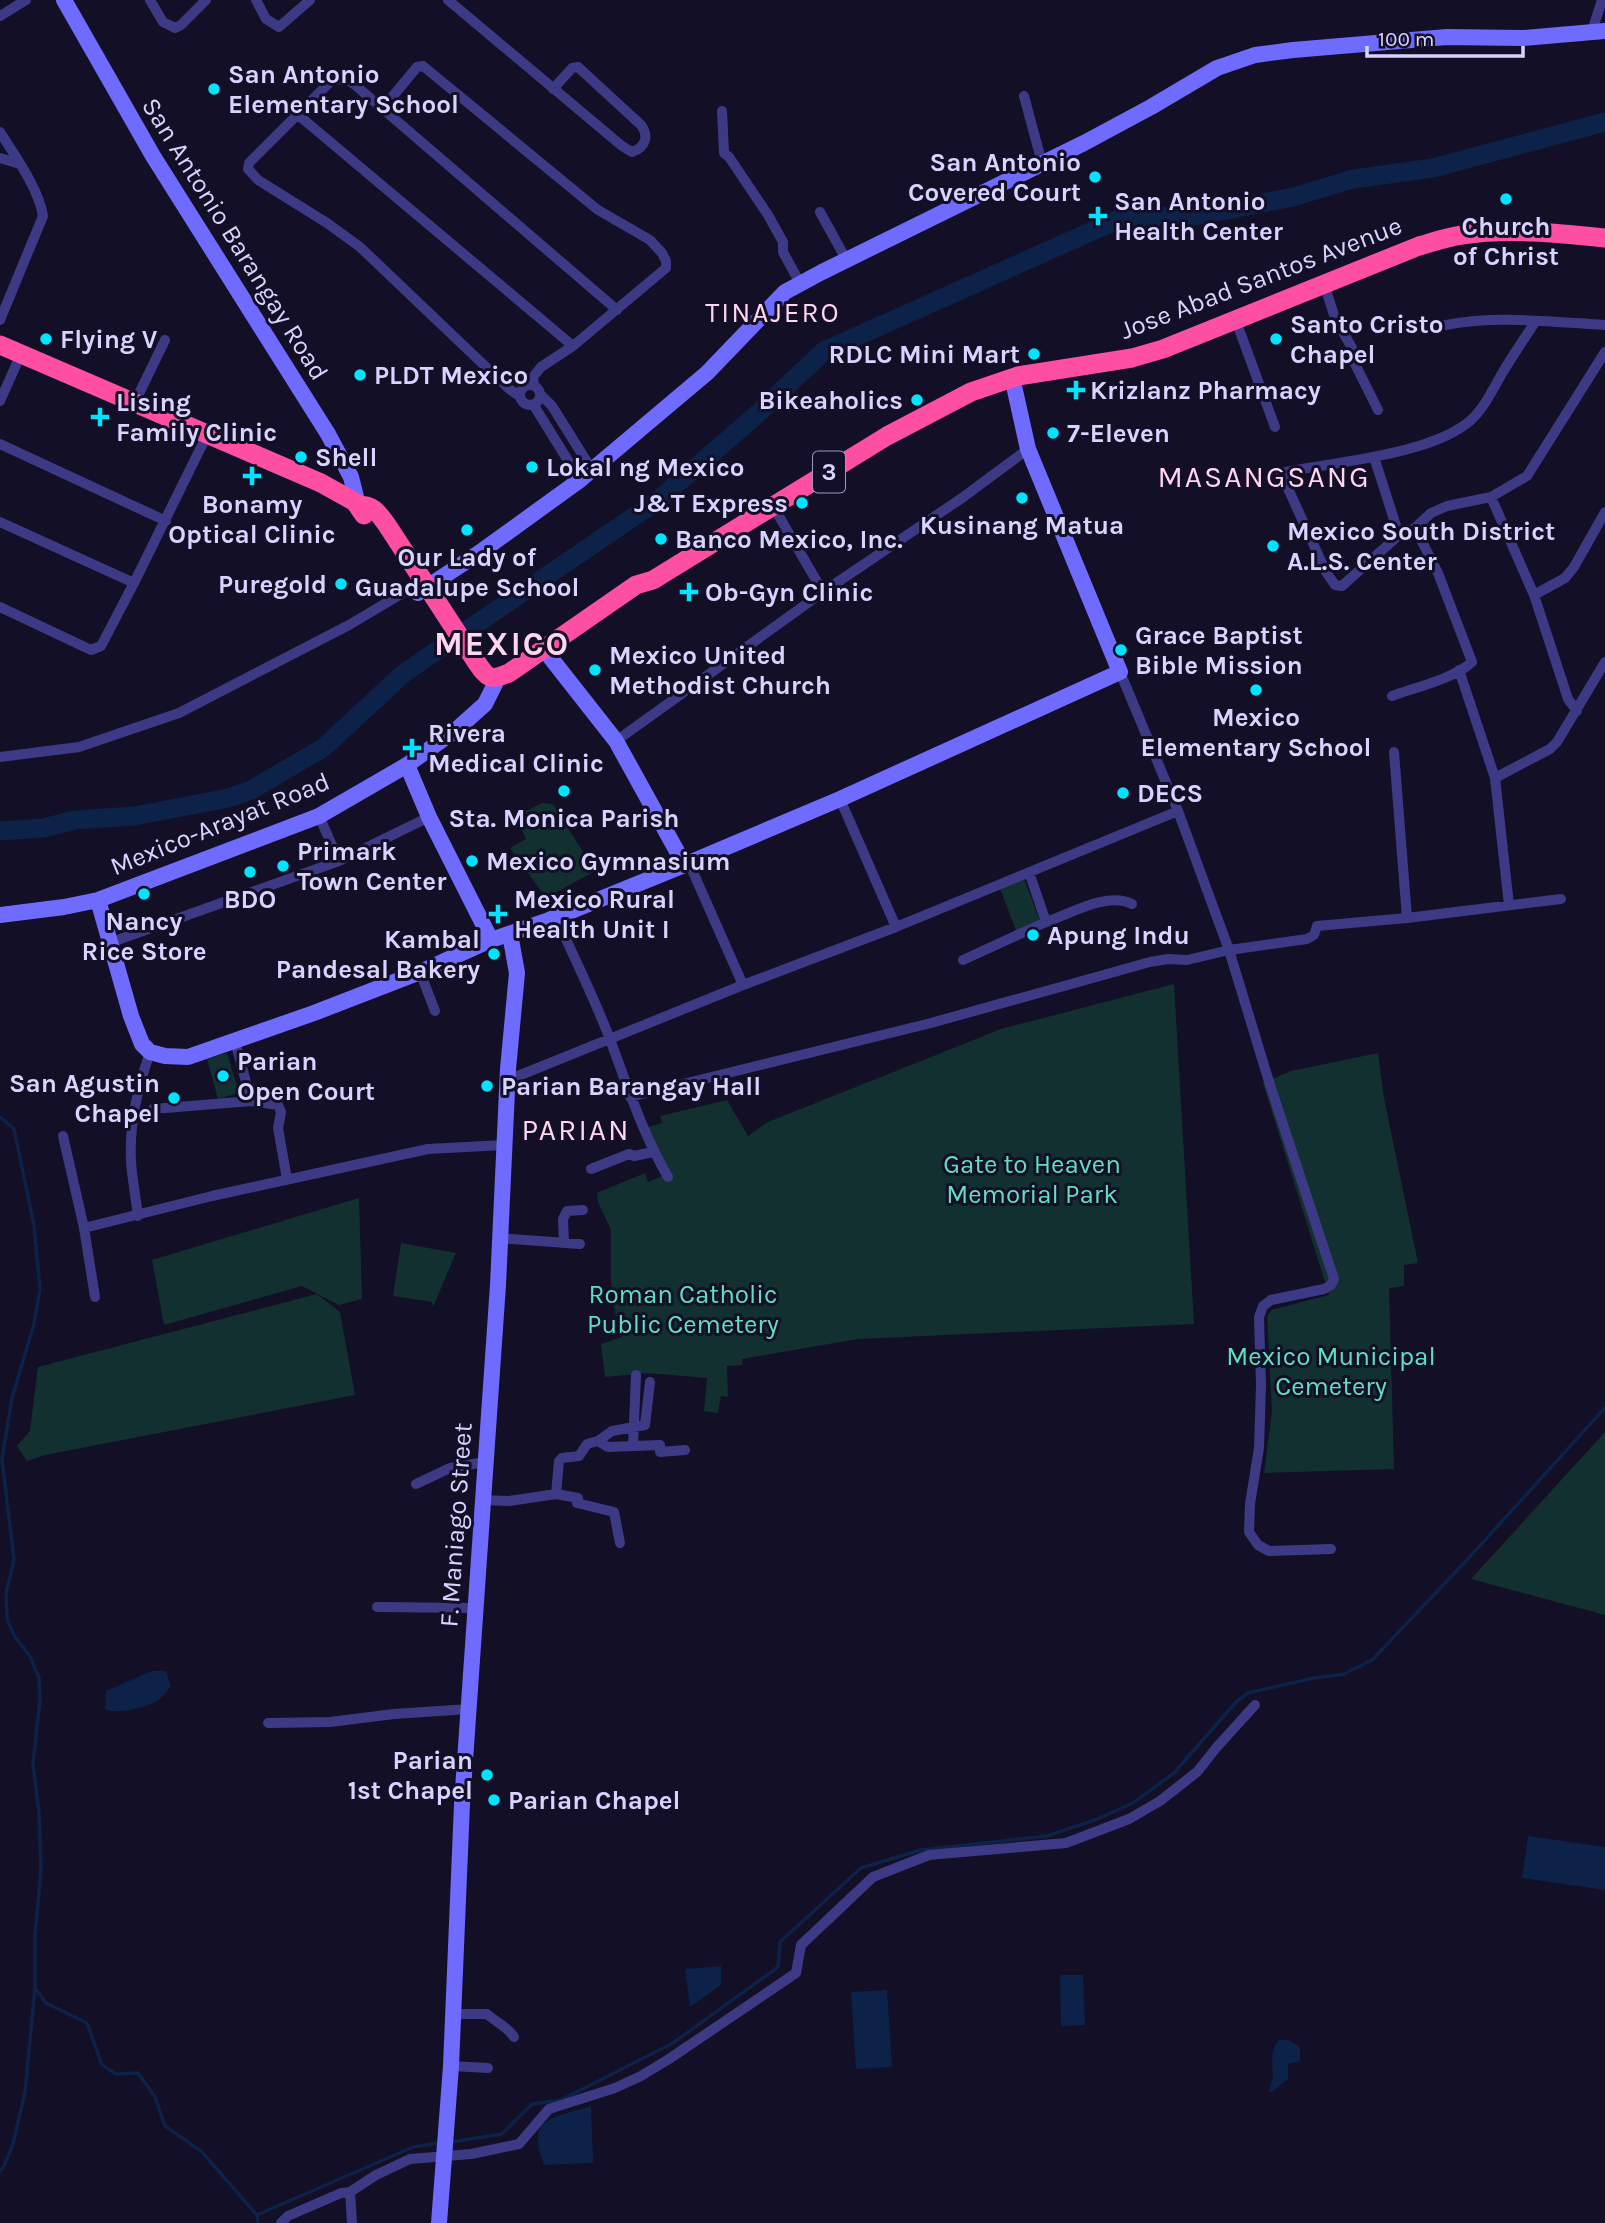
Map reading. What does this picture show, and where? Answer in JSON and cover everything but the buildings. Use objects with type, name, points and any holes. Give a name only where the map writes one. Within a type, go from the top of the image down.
[{"type":"highway","name":"Jose Abad Santos Avenue","points":[[653,580],[642,593],[512,685],[503,689],[496,684],[636,585],[653,580],[932,411],[971,392],[1012,377],[1141,356],[1236,321],[1419,246],[1460,235],[1500,231],[1605,238]]},
{"type":"highway","points":[[0,345],[321,483],[358,505],[444,622],[470,662],[478,682],[486,688],[496,684]]},
{"type":"main road","name":"San Antonio Barangay Road","points":[[64,0],[153,156],[328,434],[351,477],[358,505]]},
{"type":"main road","points":[[420,587],[586,475],[707,373],[769,307],[800,283],[1151,107],[1217,68],[1255,55],[1293,50],[1447,37],[1523,37],[1599,31]]},
{"type":"main road","points":[[98,900],[142,1044],[150,1052],[188,1057],[420,972],[491,940],[687,864],[840,799],[1120,673],[1028,449],[1012,377]]},
{"type":"main road","points":[[550,657],[616,741],[687,864]]},
{"type":"main road","name":"Mexico-Arayat Road","points":[[0,915],[98,900],[319,816],[407,765],[456,730],[485,704],[496,684]]},
{"type":"main road","points":[[407,765],[429,817],[491,940]]},
{"type":"main road","name":"F. Maniago Street","points":[[439,2223],[451,2066],[459,1849],[474,1608],[498,1285],[504,1145],[517,973],[510,934]]},
{"type":"street","points":[[0,16],[26,0]]},
{"type":"street","points":[[150,0],[163,22],[175,28],[206,0]]},
{"type":"street","points":[[256,0],[266,19],[279,27],[310,0]]},
{"type":"street","points":[[448,0],[553,89],[622,146],[632,152],[640,149],[646,139],[646,132],[641,125],[578,67],[572,68],[553,89]]},
{"type":"street","points":[[1599,31],[1602,0]]},
{"type":"street","points":[[383,108],[417,67],[423,66],[598,210],[650,240],[662,253],[666,268],[573,346],[536,372],[533,377],[537,402],[533,404]]},
{"type":"street","points":[[586,475],[533,404],[524,403],[360,247],[258,180],[248,169],[249,163],[331,81],[345,78],[617,310]]},
{"type":"street","points":[[1024,96],[1042,163]]},
{"type":"street","points":[[722,111],[723,153],[729,157],[768,215],[800,283]]},
{"type":"street","points":[[297,114],[573,346]]},
{"type":"street","points":[[0,132],[20,164],[42,207],[43,216],[0,320]]},
{"type":"street","points":[[0,158],[20,164]]},
{"type":"street","points":[[820,212],[847,261]]},
{"type":"street","points":[[1324,284],[1335,318],[1352,348],[1355,364],[1378,410]]},
{"type":"street","points":[[1236,321],[1275,427]]},
{"type":"street","points":[[1536,321],[1473,418],[1457,431],[1374,457],[1324,463],[1281,473],[1326,572],[1335,585],[1342,586],[1399,536],[1415,528],[1431,513],[1447,506],[1491,497],[1527,476],[1605,352]]},
{"type":"street","points":[[1446,325],[1461,322],[1536,321],[1605,325]]},
{"type":"street","points":[[134,404],[165,341]]},
{"type":"street","points":[[0,401],[21,354]]},
{"type":"street","points":[[519,396],[524,386],[537,390],[552,407],[586,475]]},
{"type":"street","points":[[0,607],[92,650],[101,646],[166,521],[206,435]]},
{"type":"street","points":[[0,444],[166,521]]},
{"type":"street","points":[[616,741],[1028,449]]},
{"type":"street","points":[[1374,457],[1399,536]]},
{"type":"street","points":[[1491,497],[1534,595],[1567,699],[1577,710]]},
{"type":"street","points":[[773,506],[823,592]]},
{"type":"street","points":[[1534,595],[1565,578],[1605,512]]},
{"type":"street","points":[[0,522],[134,583]]},
{"type":"street","points":[[1392,696],[1459,670],[1472,662],[1438,573],[1415,528]]},
{"type":"street","points":[[0,757],[79,747],[179,713],[286,660],[420,587]]},
{"type":"street","points":[[1495,778],[1550,749],[1605,662]]},
{"type":"street","points":[[1459,670],[1495,778],[1508,905]]},
{"type":"street","points":[[1120,673],[1178,811],[1229,950],[1270,1086],[1334,1279],[1331,1285],[1324,1289],[1270,1300],[1263,1306],[1259,1317],[1259,1448],[1250,1504],[1249,1532],[1258,1545],[1269,1551],[1331,1549]]},
{"type":"street","points":[[1394,752],[1407,918]]},
{"type":"street","points":[[840,799],[896,927]]},
{"type":"street","points":[[508,1080],[611,1041],[743,985],[896,927],[1178,811]]},
{"type":"street","points":[[319,816],[339,860]]},
{"type":"street","points":[[109,943],[339,860],[429,817]]},
{"type":"street","points":[[687,864],[743,985]]},
{"type":"street","points":[[1029,872],[1046,922]]},
{"type":"street","points":[[630,1097],[931,1023],[1150,962],[1187,960],[1229,950],[1307,939],[1314,935],[1317,926],[1562,899]]},
{"type":"street","points":[[962,960],[1088,905],[1122,900],[1132,904]]},
{"type":"street","points":[[556,917],[611,1041],[653,1152],[668,1177]]},
{"type":"street","points":[[420,972],[435,1011]]},
{"type":"street","points":[[235,1041],[251,1101]]},
{"type":"street","points":[[138,1216],[131,1161],[132,1125],[135,1101],[150,1052]]},
{"type":"street","points":[[153,1109],[251,1101],[278,1105],[278,1128],[287,1179]]},
{"type":"street","points":[[62,1136],[84,1228],[95,1297]]},
{"type":"street","points":[[84,1228],[287,1179],[428,1149],[504,1145]]},
{"type":"street","points":[[590,1169],[629,1154],[634,1156],[653,1152]]},
{"type":"street","points":[[564,1243],[564,1215],[567,1210],[583,1210]]},
{"type":"street","points":[[499,1238],[580,1244]]},
{"type":"street","points":[[634,1446],[636,1375]]},
{"type":"street","points":[[556,1494],[559,1461],[562,1458],[579,1456],[587,1444],[598,1441],[612,1431],[645,1425],[650,1382]]},
{"type":"street","points":[[598,1441],[608,1447],[660,1445],[660,1452],[684,1450]]},
{"type":"street","points":[[416,1484],[450,1468],[485,1462]]},
{"type":"street","points":[[482,1500],[519,1501],[556,1494],[578,1498],[577,1503],[614,1512],[620,1543]]},
{"type":"street","points":[[377,1608],[474,1608]]},
{"type":"street","points":[[281,2223],[288,2216],[341,2193],[350,2192],[376,2175],[410,2159],[444,2153],[471,2154],[519,2144],[549,2109],[615,2088],[669,2059],[796,1973],[801,1945],[873,1877],[929,1855],[1066,1843],[1129,1819],[1160,1801],[1197,1772],[1255,1705]]},
{"type":"street","points":[[268,1723],[330,1723],[394,1714],[468,1709]]},
{"type":"street","points":[[453,2014],[487,2014],[494,2021],[509,2028],[514,2037]]},
{"type":"street","points":[[451,2066],[488,2068]]},
{"type":"street","points":[[350,2192],[352,2223]]},
{"type":"green space","points":[[542,803],[553,804],[595,871],[546,898],[510,848],[526,839],[516,816]]},
{"type":"green space","points":[[1023,876],[1041,924],[1017,933],[999,886]]},
{"type":"green space","name":"Gate to Heaven Memorial Park","points":[[1174,984],[1194,1324],[858,1339],[742,1359],[742,1365],[727,1366],[728,1397],[721,1396],[718,1413],[704,1411],[707,1378],[647,1373],[605,1377],[601,1344],[622,1337],[614,1308],[611,1282],[611,1230],[598,1202],[597,1193],[645,1173],[648,1182],[665,1175],[645,1128],[662,1123],[660,1116],[727,1100],[748,1136],[768,1122],[1001,1029]]},
{"type":"green space","name":"Parian Open Court","points":[[227,1053],[239,1093],[218,1099],[207,1059]]},
{"type":"green space","name":"Mexico Municipal Cemetery","points":[[1378,1053],[1384,1098],[1418,1263],[1404,1265],[1404,1286],[1389,1288],[1394,1469],[1264,1473],[1272,1411],[1267,1317],[1271,1310],[1329,1295],[1263,1083],[1291,1071]]},
{"type":"green space","points":[[359,1198],[362,1299],[339,1305],[302,1286],[164,1325],[152,1260]]},
{"type":"green space","points":[[401,1243],[456,1253],[433,1307],[432,1302],[393,1296]]},
{"type":"green space","points":[[317,1294],[340,1312],[355,1395],[45,1455],[27,1461],[17,1446],[30,1431],[38,1367]]},
{"type":"green space","points":[[1605,1432],[1605,1615],[1471,1579]]},
{"type":"water","points":[[152,1671],[166,1671],[171,1686],[159,1699],[130,1710],[105,1709],[106,1691]]},
{"type":"water","points":[[1528,1836],[1605,1847],[1605,1890],[1522,1878]]},
{"type":"water","points":[[721,1966],[721,1985],[690,2007],[685,1969]]},
{"type":"water","points":[[1060,1975],[1083,1975],[1085,2025],[1061,2026]]},
{"type":"water","points":[[887,1990],[892,2067],[856,2069],[851,1992]]},
{"type":"water","points":[[1279,2040],[1291,2041],[1300,2048],[1300,2061],[1288,2064],[1288,2079],[1269,2092],[1273,2077],[1273,2052]]},
{"type":"water","points":[[591,2106],[593,2163],[544,2165],[538,2137],[541,2128],[554,2117]]},
{"type":"waterway","points":[[0,831],[43,828],[75,820],[134,816],[229,798],[251,790],[323,748],[404,673],[657,501],[755,416],[824,351],[1126,216],[1196,216],[1293,197],[1353,179],[1433,168],[1605,122]]},
{"type":"waterway","points":[[0,836],[2,831]]},
{"type":"waterway","points":[[0,1117],[14,1129],[34,1225],[40,1289],[34,1324],[12,1398],[2,1459],[14,1560],[6,1593],[7,1619],[15,1637],[30,1656],[39,1678],[40,1699],[33,1764],[39,1813],[41,1870],[35,1935],[35,1988],[25,2092],[13,2144],[0,2171]]},
{"type":"waterway","points":[[451,2142],[502,2134],[532,2104],[561,2100],[673,2043],[778,1967],[780,1942],[861,1868],[921,1850],[1047,1836],[1095,1820],[1133,1803],[1174,1773],[1236,1702],[1248,1693],[1344,1674],[1372,1660],[1605,1408]]},
{"type":"waterway","points":[[35,1988],[46,2003],[87,2023],[102,2065],[116,2074],[138,2073],[155,2097],[165,2126],[201,2151],[257,2215],[258,2223]]},
{"type":"waterway","points":[[257,2215],[413,2147],[439,2143]]},
{"type":"place","name":"San Antonio Elementary School","points":[[214,89]]},
{"type":"place","name":"San Antonio Covered Court","points":[[1095,177]]},
{"type":"place","name":"Church of Christ","points":[[1506,199]]},
{"type":"place","name":"San Antonio Health Center","points":[[1098,216]]},
{"type":"place","name":"Flying V","points":[[46,339]]},
{"type":"place","name":"Santo Cristo Chapel","points":[[1276,339]]},
{"type":"place","name":"RDLC Mini Mart","points":[[1034,354]]},
{"type":"place","name":"PLDT Mexico","points":[[360,375]]},
{"type":"place","name":"Krizlanz Pharmacy","points":[[1076,390]]},
{"type":"place","name":"Bikeaholics","points":[[917,400]]},
{"type":"place","name":"Lising Family Clinic","points":[[100,417]]},
{"type":"place","name":"7-Eleven","points":[[1053,433]]},
{"type":"place","name":"Shell","points":[[301,457]]},
{"type":"place","name":"Lokal ng Mexico","points":[[532,467]]},
{"type":"place","name":"Bonamy Optical Clinic","points":[[252,476]]},
{"type":"place","name":"Kusinang Matua","points":[[1022,498]]},
{"type":"place","name":"J&T Express","points":[[802,503]]},
{"type":"place","name":"Our Lady of Guadalupe School","points":[[467,530]]},
{"type":"place","name":"Banco Mexico, Inc.","points":[[661,539]]},
{"type":"place","name":"Mexico South District A.L.S. Center","points":[[1273,546]]},
{"type":"place","name":"Puregold","points":[[341,584]]},
{"type":"place","name":"Ob-Gyn Clinic","points":[[689,592]]},
{"type":"place","name":"Grace Baptist Bible Mission","points":[[1121,650]]},
{"type":"place","name":"Mexico United Methodist Church","points":[[595,670]]},
{"type":"place","name":"Mexico Elementary School","points":[[1256,690]]},
{"type":"place","name":"Rivera Medical Clinic","points":[[412,748]]},
{"type":"place","name":"Sta. Monica Parish","points":[[564,791]]},
{"type":"place","name":"DECS","points":[[1123,793]]},
{"type":"place","name":"Mexico Gymnasium","points":[[472,861]]},
{"type":"place","name":"Primark Town Center","points":[[283,866]]},
{"type":"place","name":"BDO","points":[[250,872]]},
{"type":"place","name":"Nancy Rice Store","points":[[144,894]]},
{"type":"place","name":"Mexico Rural Health Unit I","points":[[498,914]]},
{"type":"place","name":"Apung Indu","points":[[1033,935]]},
{"type":"place","name":"Kambal Pandesal Bakery","points":[[494,954]]},
{"type":"place","name":"Parian Open Court","points":[[223,1076]]},
{"type":"place","name":"Parian Barangay Hall","points":[[487,1086]]},
{"type":"place","name":"San Agustin Chapel","points":[[174,1098]]},
{"type":"place","name":"Parian 1st Chapel","points":[[487,1775]]},
{"type":"place","name":"Parian Chapel","points":[[494,1800]]},
{"type":"district","name":"TINAJERO","points":[[773,312]]},
{"type":"district","name":"MASANGSANG","points":[[1264,477]]},
{"type":"district","name":"MEXICO","points":[[502,644]]},
{"type":"district","name":"PARIAN","points":[[576,1130]]},
{"type":"park label","name":"Roman Catholic Public Cemetery","points":[[683,1309]]}]
